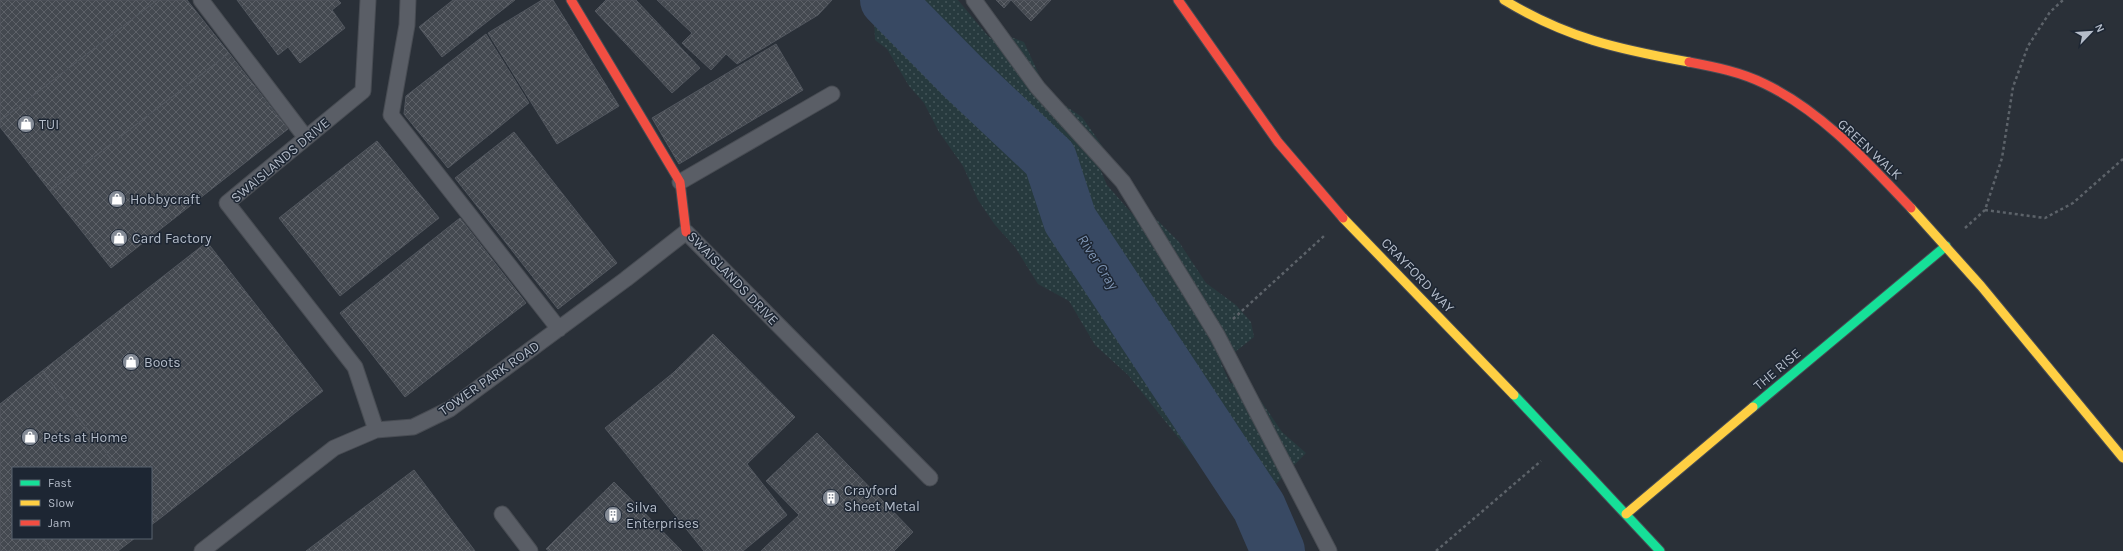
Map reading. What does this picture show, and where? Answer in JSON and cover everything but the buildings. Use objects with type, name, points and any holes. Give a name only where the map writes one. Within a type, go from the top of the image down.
[{"type":"street","name":"SWAISLANDS DRIVE","points":[[571,0],[680,182],[686,232]]},
{"type":"street","name":"CRAYFORD WAY","points":[[1178,0],[1278,142],[1343,218],[1561,444],[1660,551]]},
{"type":"street","name":"GREEN WALK","points":[[1504,0],[1538,20],[1591,41],[1629,51],[1739,74],[1781,93],[1804,108],[1877,173],[1946,246],[2123,458]]},
{"type":"street","name":"THE RISE","points":[[1626,514],[1946,246]]},
{"type":"lane","points":[[201,0],[306,138]]},
{"type":"lane","name":"SWAISLANDS DRIVE","points":[[368,0],[363,91],[226,203],[355,367],[376,430]]},
{"type":"lane","points":[[408,0],[407,24],[391,115],[559,329]]},
{"type":"lane","points":[[974,0],[1038,88],[1123,182],[1217,335],[1329,551]]},
{"type":"lane","points":[[680,182],[832,94]]},
{"type":"lane","name":"SWAISLANDS DRIVE","points":[[686,232],[930,478]]},
{"type":"lane","name":"TOWER PARK ROAD","points":[[202,551],[334,448],[376,430],[413,427],[450,409],[559,329],[686,232]]},
{"type":"lane","points":[[502,514],[530,551]]},
{"type":"path","points":[[2063,0],[2050,12],[2028,46],[2013,87],[2002,158],[1985,210],[2045,218],[2073,203],[2123,159]]},
{"type":"path","points":[[1217,335],[1343,218]]},
{"type":"path","points":[[1436,551],[1561,444]]},
{"type":"green space","points":[[862,0],[958,0],[988,36],[997,42],[1011,37],[1024,42],[1048,94],[1082,117],[1103,147],[1098,164],[1107,185],[1135,217],[1150,213],[1179,242],[1206,283],[1236,305],[1251,322],[1254,337],[1221,363],[1230,383],[1251,386],[1282,432],[1306,453],[1245,516],[1189,451],[1128,375],[1095,345],[1069,301],[1038,284],[1015,247],[995,225],[978,200],[963,166],[939,132],[924,103],[909,86],[887,49],[875,40],[874,17]]},
{"type":"waterway","name":"River Cray","points":[[887,0],[963,77],[1050,159],[1070,220],[1259,507],[1278,551]]},
{"type":"traffic: fast","points":[[1753,407],[1946,246]]},
{"type":"traffic: fast","points":[[1514,395],[1660,551]]},
{"type":"traffic: slow","points":[[1504,0],[1549,24],[1571,33],[1615,47],[1689,62]]},
{"type":"traffic: slow","points":[[1911,208],[1981,286],[2123,458]]},
{"type":"traffic: slow","points":[[1343,218],[1514,395]]},
{"type":"traffic: slow","points":[[1626,514],[1753,407]]},
{"type":"traffic: jam","points":[[571,0],[680,182],[686,232]]},
{"type":"traffic: jam","points":[[1178,0],[1278,142],[1343,218]]},
{"type":"traffic: jam","points":[[1689,62],[1747,76],[1765,84],[1806,109],[1861,156],[1911,208]]},
{"type":"place","name":"TUI","points":[[26,124]]},
{"type":"place","name":"Hobbycraft","points":[[117,199]]},
{"type":"place","name":"Card Factory","points":[[119,238]]},
{"type":"place","name":"Boots","points":[[131,362]]},
{"type":"place","name":"Pets at Home","points":[[30,437]]},
{"type":"place","name":"Crayford Sheet Metal","points":[[831,498]]},
{"type":"place","name":"Silva Enterprises","points":[[613,515]]}]
